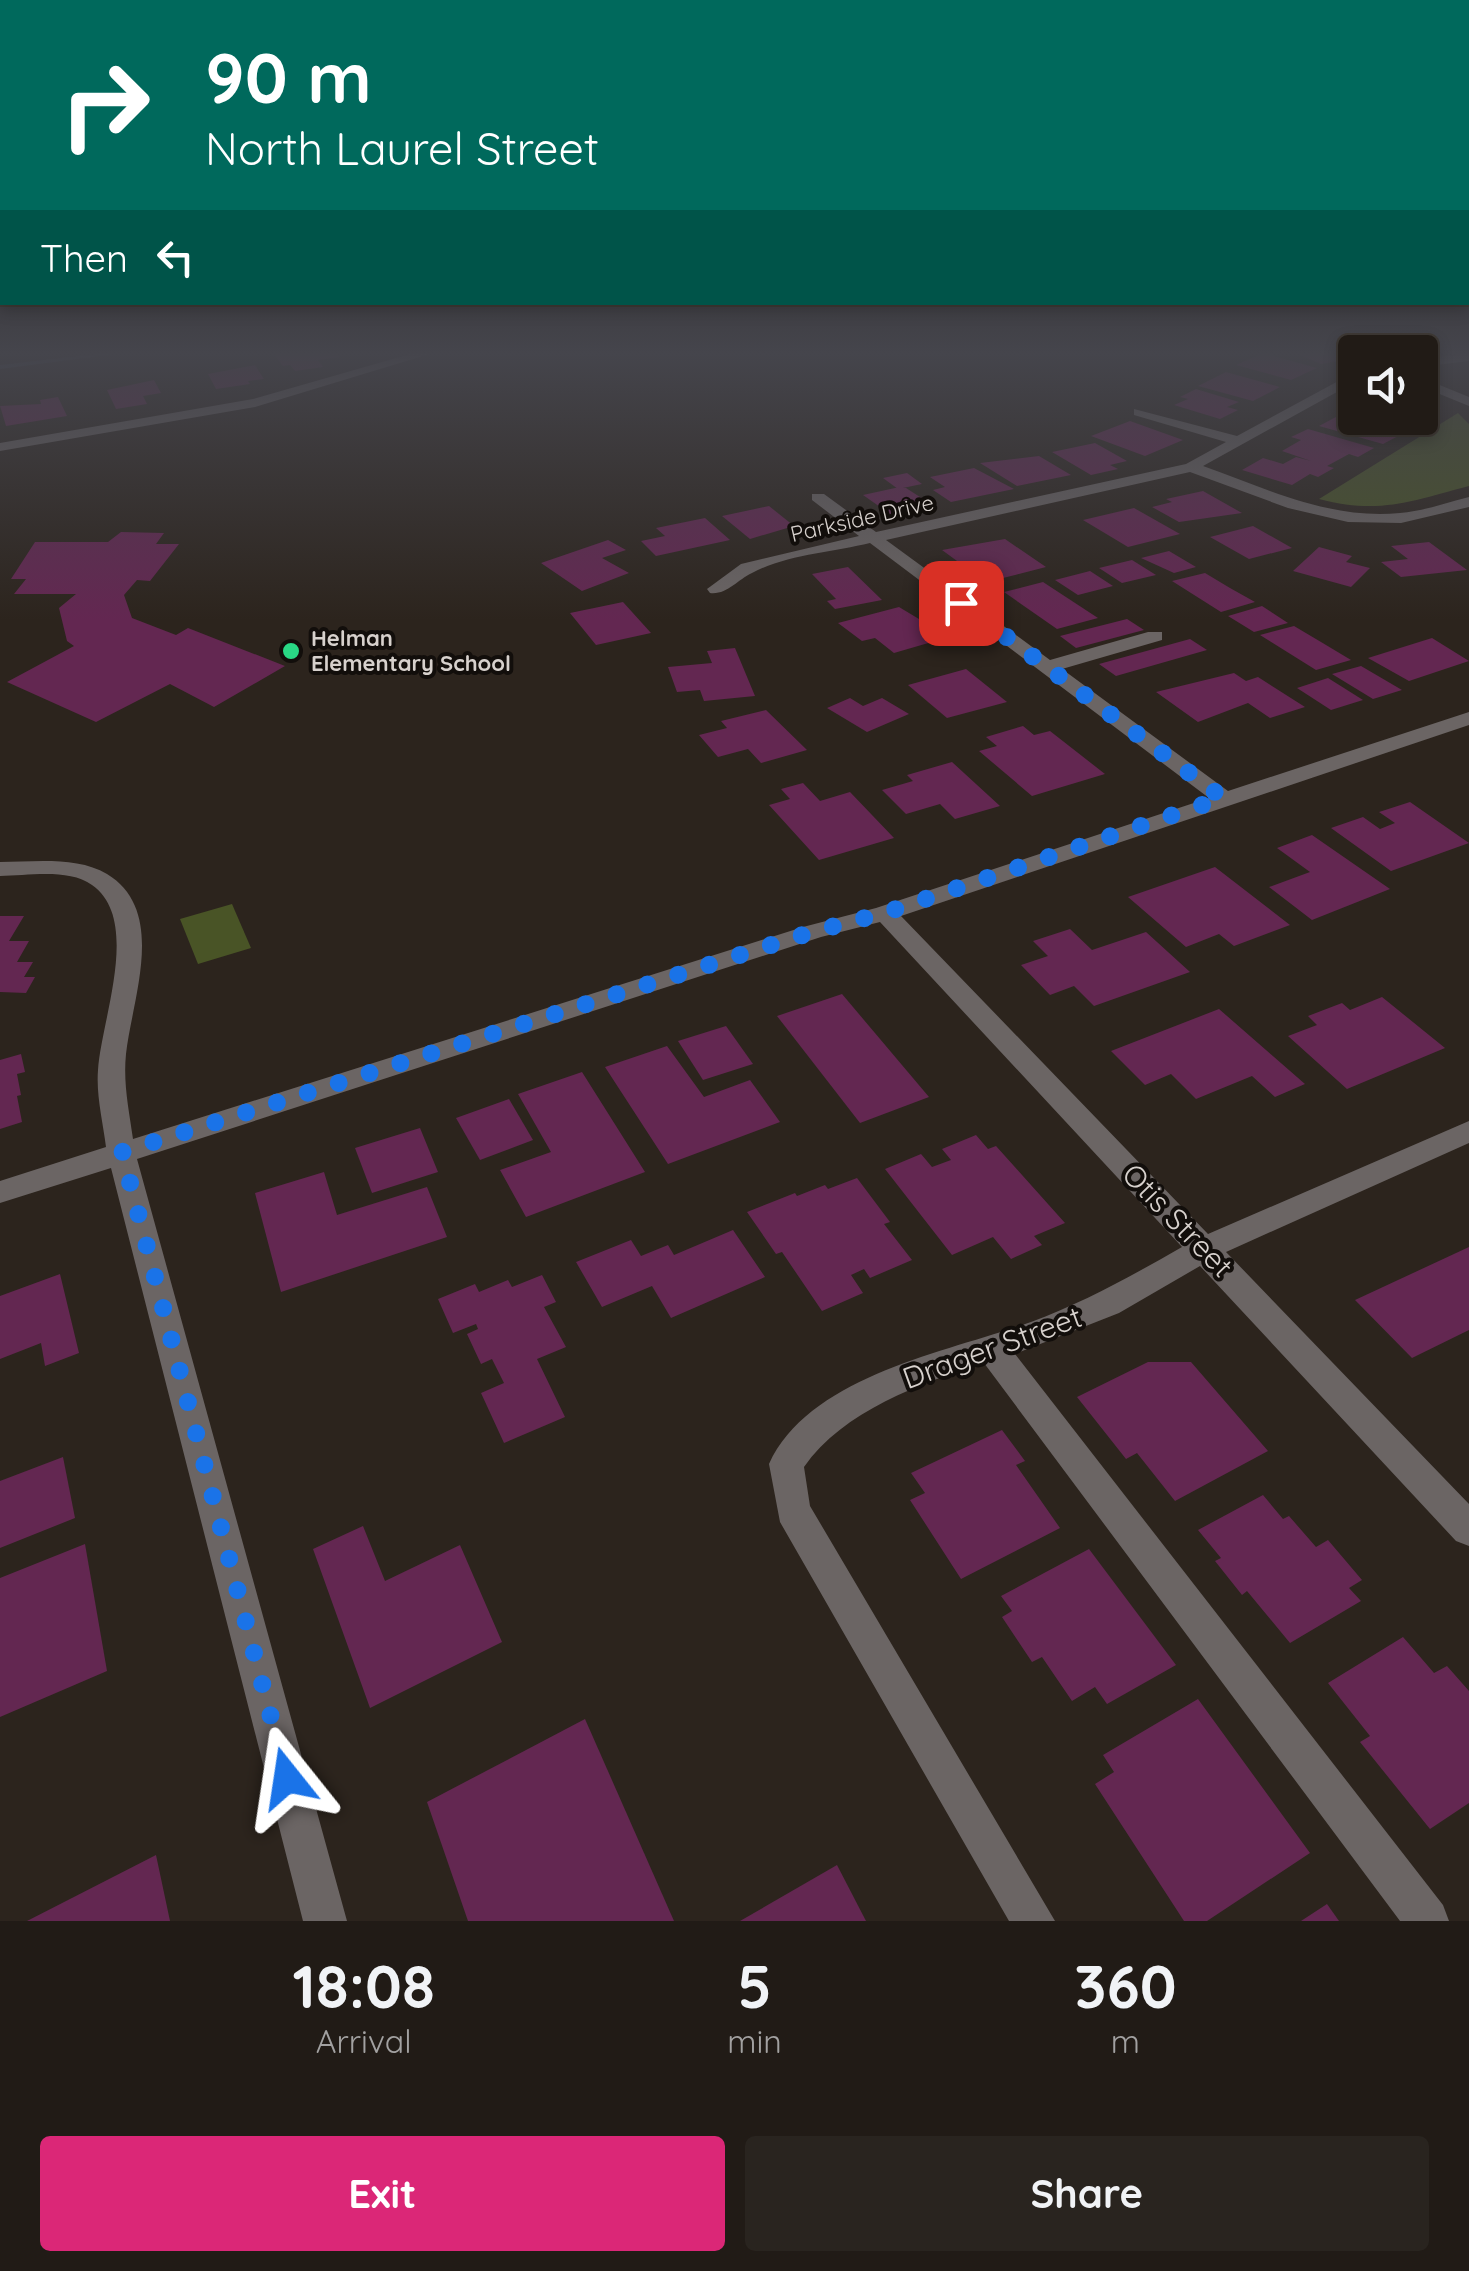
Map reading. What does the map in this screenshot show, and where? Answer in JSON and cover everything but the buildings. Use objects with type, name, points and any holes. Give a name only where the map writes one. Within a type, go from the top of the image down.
[{"type":"street","points":[[0,447],[31,442]]},
{"type":"street","name":"Parkside Drive","points":[[716,589],[747,568],[1191,466],[1233,442]]},
{"type":"street","points":[[1191,466],[1318,510],[1364,518],[1398,519],[1469,502]]},
{"type":"street","points":[[818,497],[1223,798]]},
{"type":"street","points":[[1047,667],[1154,636]]},
{"type":"street","points":[[0,1192],[812,932],[884,913],[1469,718]]},
{"type":"street","points":[[0,869],[56,870],[99,879],[112,890],[120,906],[130,954],[110,1075],[122,1152],[325,1921]]},
{"type":"street","name":"Otis Street","points":[[884,913],[1469,1529]]},
{"type":"street","name":"Drager Street","points":[[1033,1921],[793,1510],[786,1464],[808,1433],[844,1408],[923,1368],[1108,1304],[1206,1248],[1469,1130]]},
{"type":"street","points":[[991,1347],[1426,1921]]},
{"type":"green space","points":[[1412,442],[1469,442],[1469,486],[1378,506],[1319,499]]},
{"type":"green space","points":[[232,904],[251,948],[198,964],[180,919]]},
{"type":"place","name":"Helman Elementary School","points":[[291,651]]},
{"type":"route","points":[[287,1778],[122,1152],[812,932],[884,913],[1223,798],[961,603]]}]
